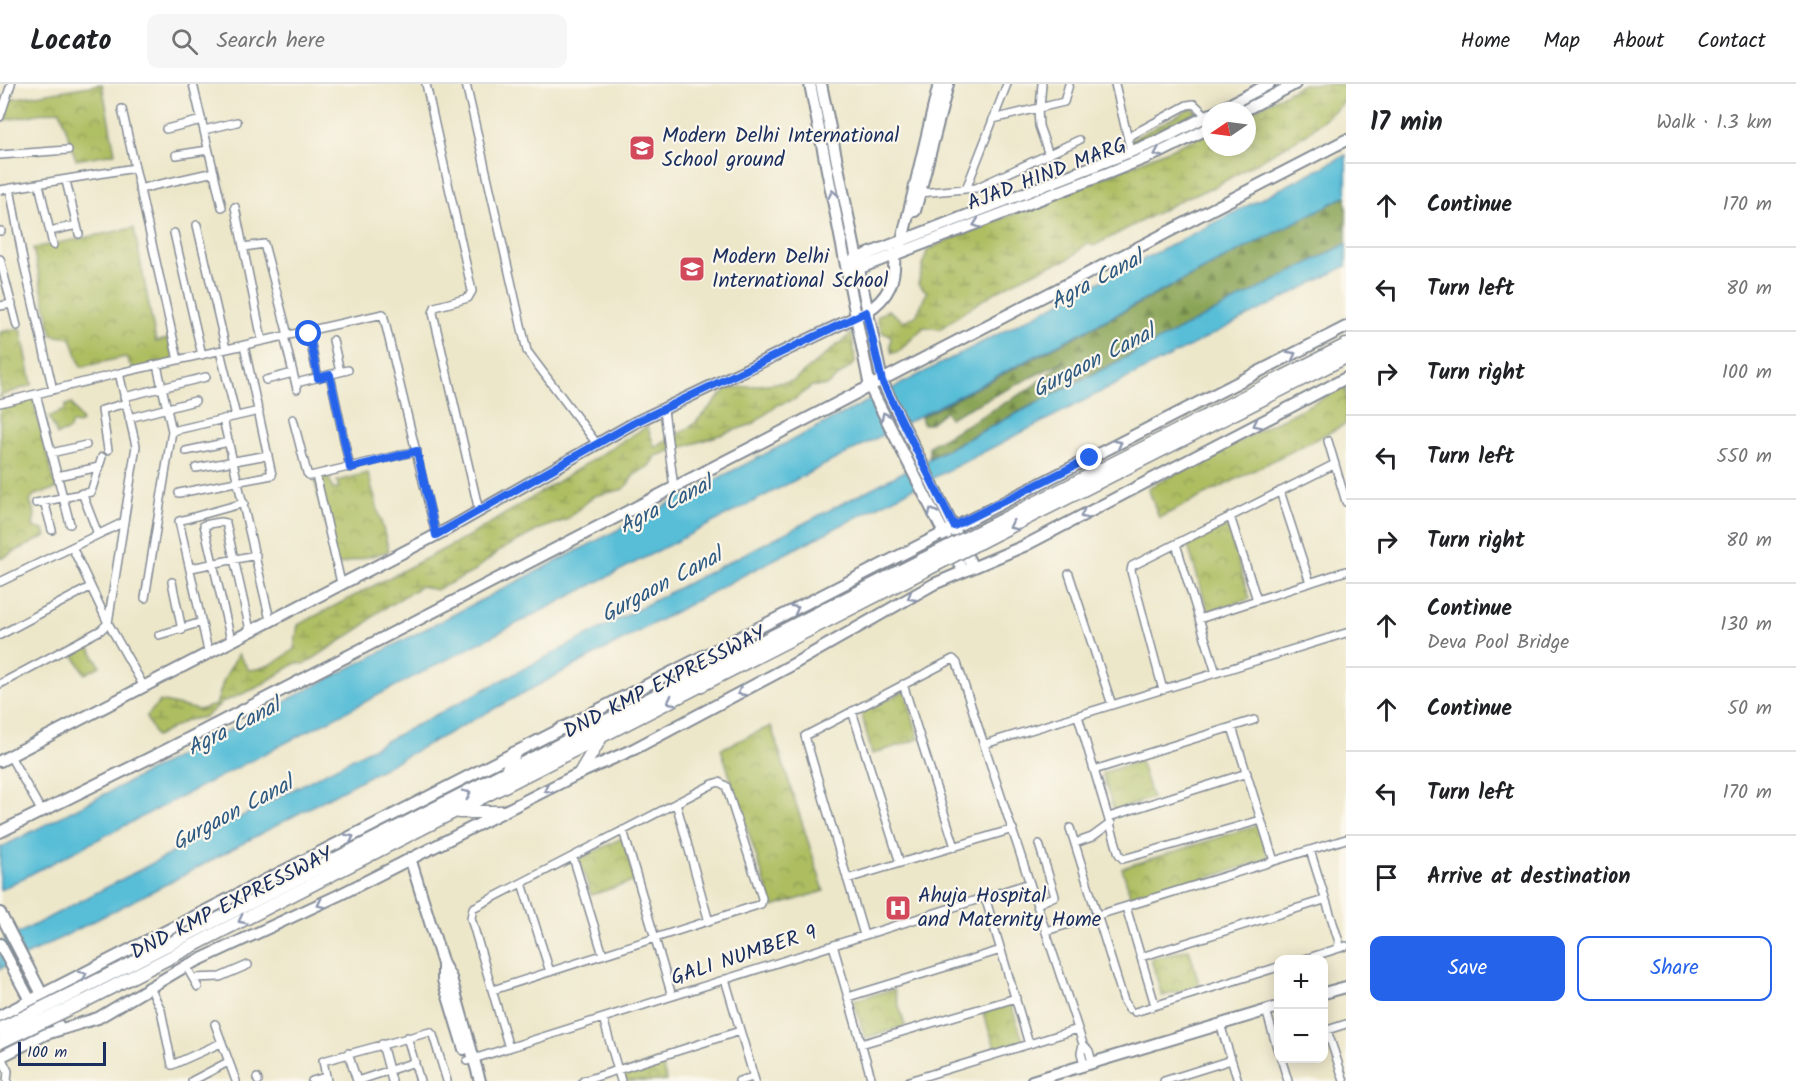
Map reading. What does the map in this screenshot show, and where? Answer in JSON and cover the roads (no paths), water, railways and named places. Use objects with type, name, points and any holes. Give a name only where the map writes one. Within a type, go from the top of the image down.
[{"type":"highway","name":"DND KMP EXPRESSWAY","points":[[0,1029],[80,997],[456,812],[605,736],[1346,345]]},
{"type":"highway","name":"DND KMP EXPRESSWAY","points":[[0,1042],[80,997],[587,731],[1346,357]]},
{"type":"highway","points":[[562,728],[587,731]]},
{"type":"highway","points":[[580,773],[605,736]]},
{"type":"highway","points":[[506,774],[514,753]]},
{"type":"highway","points":[[456,812],[502,812]]},
{"type":"street","points":[[0,117],[10,84]]},
{"type":"street","points":[[193,84],[222,207]]},
{"type":"street","points":[[426,84],[472,294],[468,298],[435,307],[433,313],[479,511]]},
{"type":"street","points":[[466,84],[527,351],[597,444]]},
{"type":"street","points":[[810,84],[862,314],[872,391],[942,532],[968,569]]},
{"type":"street","points":[[821,84],[852,265]]},
{"type":"street","points":[[902,246],[939,84]]},
{"type":"street","points":[[0,761],[208,651],[436,535],[597,444],[862,314],[888,294],[920,194],[948,84]]},
{"type":"street","points":[[966,189],[1006,84]]},
{"type":"street","points":[[1042,84],[1039,108],[1040,126],[1049,155]]},
{"type":"street","points":[[993,119],[1064,102],[1070,84]]},
{"type":"street","points":[[1115,84],[1131,152]]},
{"type":"street","points":[[1238,102],[1269,84]]},
{"type":"street","points":[[1256,104],[1295,84]]},
{"type":"street","points":[[1128,137],[1187,105],[1194,104],[1202,107]]},
{"type":"street","points":[[122,109],[178,360]]},
{"type":"street","points":[[166,129],[202,120]]},
{"type":"street","points":[[852,265],[1158,141],[1202,121]]},
{"type":"street","points":[[204,130],[237,122]]},
{"type":"street","name":"AJAD HIND MARG","points":[[902,246],[1097,177],[1163,151],[1202,124]]},
{"type":"street","points":[[920,194],[966,189],[1003,177],[1079,140]]},
{"type":"street","points":[[0,832],[675,488],[884,385],[1346,140]]},
{"type":"street","points":[[0,155],[68,150]]},
{"type":"street","points":[[176,155],[208,150]]},
{"type":"street","points":[[0,190],[135,168]]},
{"type":"street","points":[[139,189],[214,172]]},
{"type":"street","points":[[66,181],[79,234]]},
{"type":"street","points":[[39,184],[53,245]]},
{"type":"street","points":[[10,188],[53,390]]},
{"type":"street","points":[[235,207],[262,340]]},
{"type":"street","points":[[50,231],[77,225]]},
{"type":"street","points":[[197,225],[236,416]]},
{"type":"street","points":[[174,232],[202,355]]},
{"type":"street","points":[[244,247],[264,244],[296,386],[344,371],[333,340]]},
{"type":"street","points":[[852,265],[902,246]]},
{"type":"street","points":[[0,259],[4,286],[12,304],[17,326]]},
{"type":"street","points":[[0,306],[12,304]]},
{"type":"street","points":[[0,403],[157,364],[383,314],[436,535]]},
{"type":"street","points":[[862,314],[884,385],[954,526],[968,569]]},
{"type":"street","points":[[0,1016],[1346,327]]},
{"type":"street","points":[[308,330],[318,378]]},
{"type":"street","points":[[179,493],[272,475],[244,345]]},
{"type":"street","points":[[145,598],[172,430],[157,364]]},
{"type":"street","points":[[0,684],[101,630],[108,623],[136,446],[119,373]]},
{"type":"street","points":[[266,380],[293,373]]},
{"type":"street","points":[[330,375],[350,468]]},
{"type":"street","points":[[108,450],[102,410],[162,387],[206,377]]},
{"type":"street","points":[[7,1081],[8,1071],[1,1057],[46,1034],[98,1018],[151,989],[186,966],[249,939],[580,773],[634,749],[790,666],[934,584],[1024,546],[1346,378]]},
{"type":"street","points":[[36,394],[70,524]]},
{"type":"street","points":[[129,418],[195,401]]},
{"type":"street","points":[[664,410],[675,488]]},
{"type":"street","points":[[172,430],[259,411]]},
{"type":"street","points":[[223,419],[270,620]]},
{"type":"street","points":[[293,419],[307,473],[310,476],[417,451]]},
{"type":"street","points":[[1328,441],[1346,502]]},
{"type":"street","points":[[186,451],[229,442]]},
{"type":"street","points":[[51,453],[86,445]]},
{"type":"street","points":[[196,468],[268,455]]},
{"type":"street","points":[[36,503],[93,490],[102,457]]},
{"type":"street","points":[[1162,690],[1131,568],[1134,564],[1335,464]]},
{"type":"street","points":[[57,476],[99,467]]},
{"type":"street","points":[[316,475],[341,583]]},
{"type":"street","points":[[1280,491],[1310,583]]},
{"type":"street","points":[[82,493],[98,534]]},
{"type":"street","points":[[44,501],[52,530]]},
{"type":"street","points":[[208,651],[179,519],[244,503]]},
{"type":"street","points":[[1230,516],[1257,600]]},
{"type":"street","points":[[0,582],[123,522]]},
{"type":"street","points":[[231,640],[204,525],[226,523],[250,630]]},
{"type":"street","points":[[1176,544],[1216,673]]},
{"type":"street","points":[[72,547],[108,623],[143,685]]},
{"type":"street","points":[[191,567],[256,555]]},
{"type":"street","points":[[1199,619],[1346,572]]},
{"type":"street","points":[[1069,574],[1112,705]]},
{"type":"street","points":[[172,582],[182,630]]},
{"type":"street","points":[[0,636],[90,587]]},
{"type":"street","points":[[159,635],[182,630],[202,622]]},
{"type":"street","points":[[985,744],[1346,633]]},
{"type":"street","points":[[864,935],[805,740],[807,735],[954,660],[985,744],[1083,1044],[1081,1053],[1088,1063]]},
{"type":"street","points":[[903,684],[955,847]]},
{"type":"street","points":[[852,711],[900,863]]},
{"type":"street","points":[[1077,716],[1119,854],[1126,860],[1261,820]]},
{"type":"street","points":[[1094,770],[1254,720]]},
{"type":"street","points":[[1232,727],[1274,861]]},
{"type":"street","points":[[10,756],[42,812]]},
{"type":"street","points":[[1075,843],[1092,837],[1110,820],[1247,773]]},
{"type":"street","points":[[493,990],[758,906],[762,898],[726,786],[723,783],[713,784],[477,904],[471,912],[509,1048]]},
{"type":"street","points":[[676,803],[709,922]]},
{"type":"street","points":[[1070,828],[1124,1001],[1132,1010],[1274,968]]},
{"type":"street","points":[[847,879],[1013,829]]},
{"type":"street","points":[[623,830],[672,996]]},
{"type":"street","points":[[1046,931],[1346,839]]},
{"type":"street","points":[[1037,904],[1055,896],[1039,844]]},
{"type":"street","points":[[1310,850],[1324,900],[1342,947],[1317,955]]},
{"type":"street","points":[[573,857],[603,955]]},
{"type":"street","points":[[410,858],[443,964],[443,980],[480,1081]]},
{"type":"street","points":[[522,883],[550,972]]},
{"type":"street","name":"GALI NUMBER 9","points":[[471,1060],[1030,883]]},
{"type":"street","points":[[985,897],[1029,1044]]},
{"type":"street","points":[[1141,957],[1324,900]]},
{"type":"street","points":[[1126,907],[1155,1005]]},
{"type":"street","points":[[0,913],[60,1029]]},
{"type":"street","points":[[0,944],[46,1034]]},
{"type":"street","points":[[833,945],[872,1081]]},
{"type":"street","points":[[848,997],[1002,950]]},
{"type":"street","points":[[193,978],[220,977],[249,965]]},
{"type":"street","points":[[186,966],[198,987]]},
{"type":"street","points":[[725,980],[754,1079],[739,1081]]},
{"type":"street","points":[[1328,992],[1346,987]]},
{"type":"street","points":[[151,989],[161,1010],[172,1065],[221,1043]]},
{"type":"street","points":[[861,1044],[1016,998]]},
{"type":"street","points":[[1032,1081],[1274,1008]]},
{"type":"street","points":[[1266,1010],[1274,1035]]},
{"type":"street","points":[[603,1018],[621,1081]]},
{"type":"street","points":[[215,1024],[236,1081]]},
{"type":"street","points":[[1220,1024],[1238,1081]]},
{"type":"street","points":[[1328,1030],[1346,1024]]},
{"type":"street","points":[[909,1081],[1078,1029]]},
{"type":"street","points":[[583,1081],[740,1031]]},
{"type":"street","points":[[312,1081],[326,1079],[323,1062],[407,1037],[432,1033],[447,1081]]},
{"type":"street","points":[[407,1037],[420,1081]]},
{"type":"street","points":[[1328,1038],[1344,1076]]},
{"type":"street","points":[[382,1044],[392,1081]]},
{"type":"street","points":[[348,1053],[357,1081],[415,1062]]},
{"type":"street","points":[[471,1060],[473,1081]]},
{"type":"street","points":[[1164,1081],[1231,1060]]},
{"type":"street","points":[[192,1081],[228,1062]]},
{"type":"street","points":[[1282,1063],[1288,1081]]},
{"type":"water","name":"Agra Canal","points":[[1346,155],[1346,196],[0,890],[0,848]]},
{"type":"water","points":[[1346,244],[1346,266],[742,576],[180,877],[0,969],[0,943],[684,585]]},
{"type":"place","name":"Modern Delhi International School ground","points":[[642,148]]},
{"type":"place","name":"Modern Delhi International School","points":[[692,269]]},
{"type":"place","name":"Ahuja Hospital and Maternity Home","points":[[898,908]]},
{"type":"water label","name":"Gurgaon Canal","points":[[1094,362]]},
{"type":"water label","name":"Gurgaon Canal","points":[[662,586]]},
{"type":"water label","name":"Gurgaon Canal","points":[[233,814]]}]
